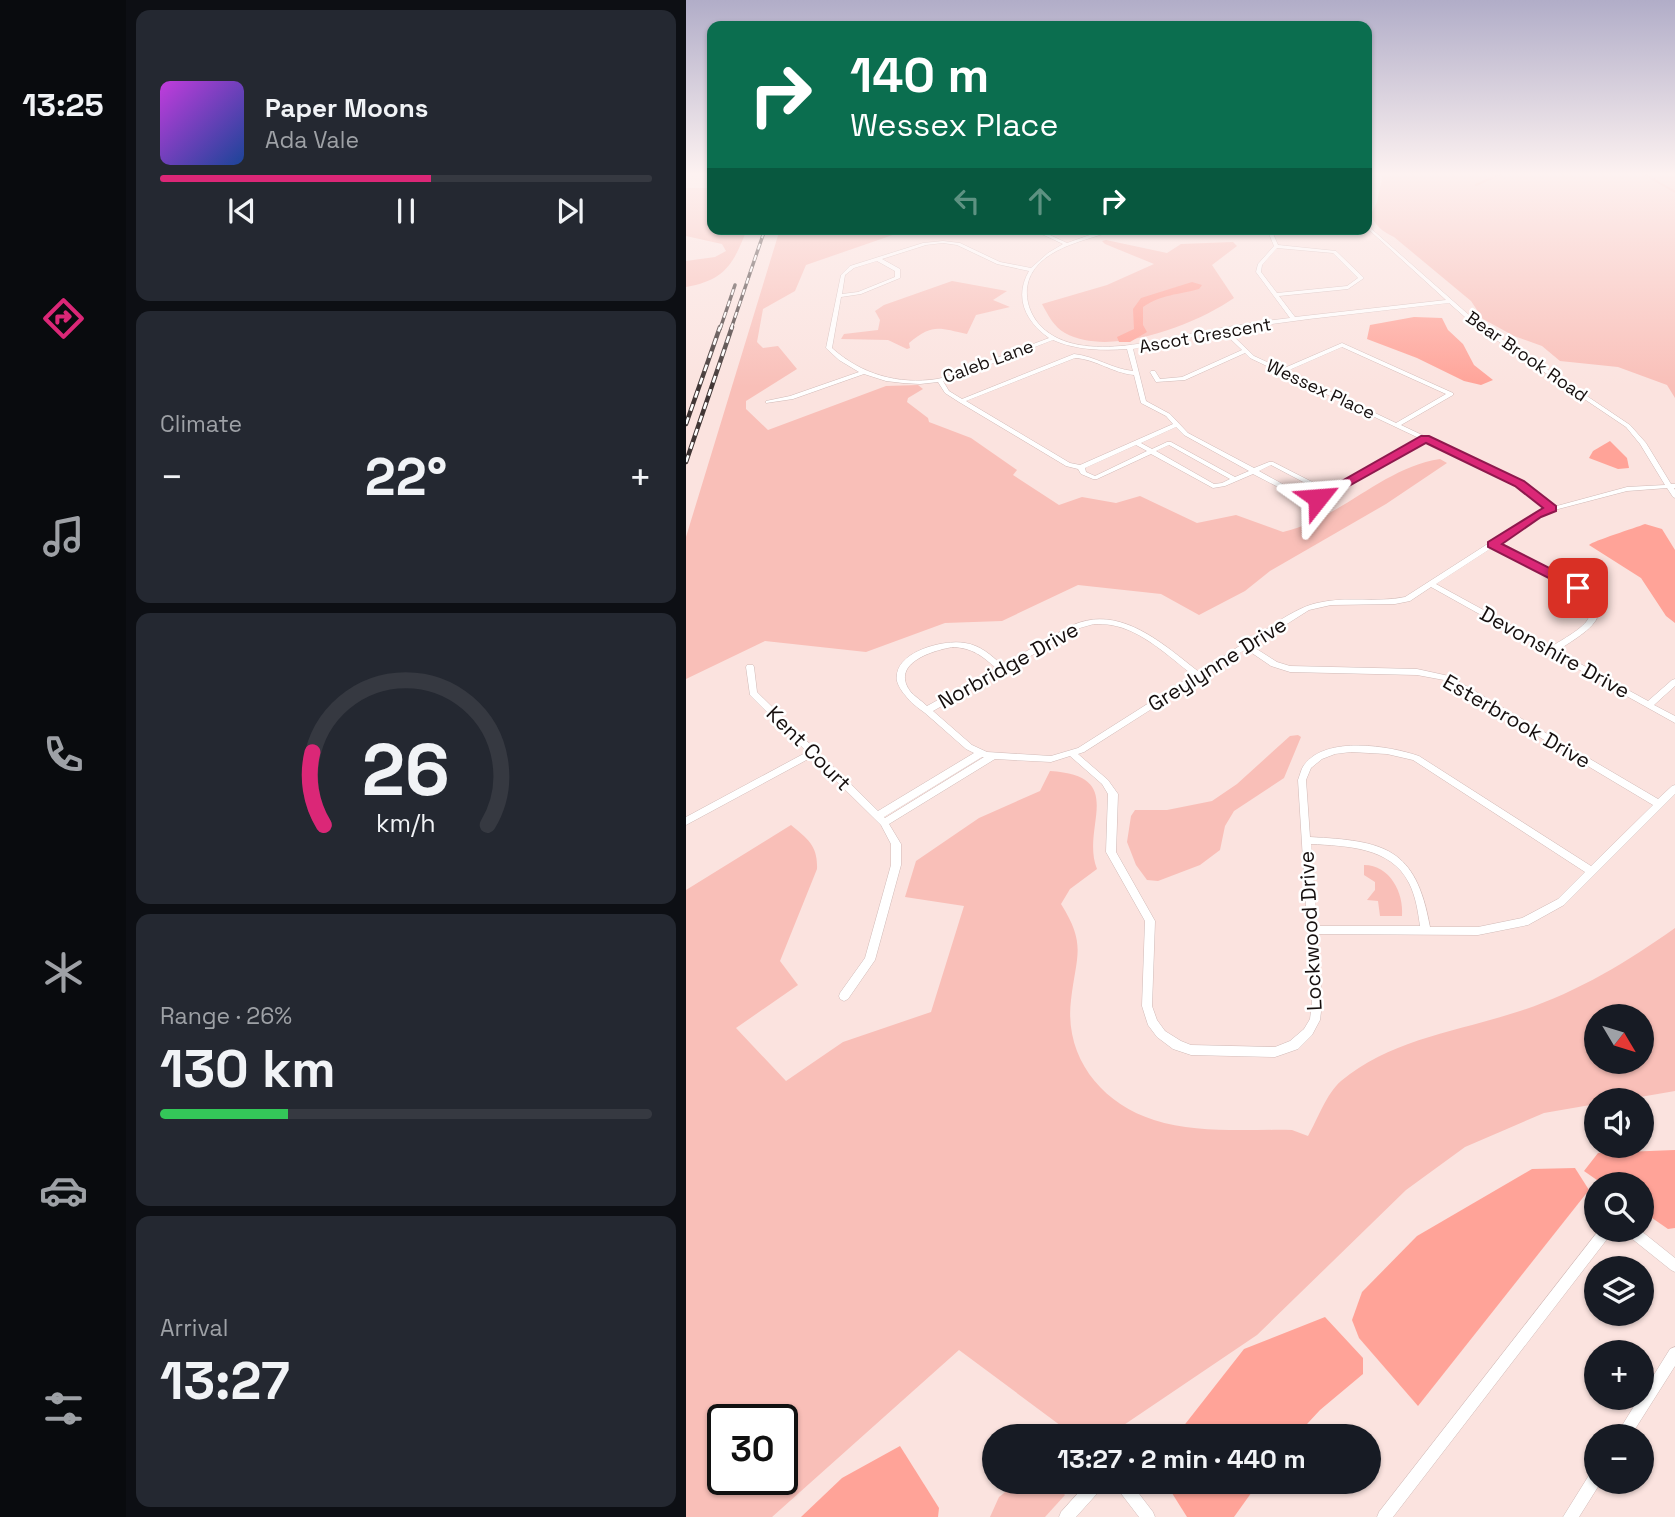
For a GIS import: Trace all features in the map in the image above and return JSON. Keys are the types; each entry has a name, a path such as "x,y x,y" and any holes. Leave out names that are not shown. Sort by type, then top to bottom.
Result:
{"street":[{"name":"Caleb Lane","path":"923,245 845,272 829,348 863,372 886,379 940,380 1053,338"},
{"name":"Caleb Lane","path":"958,245 999,263 1032,270"},
{"path":"1053,338 1036,324 1025,304 1025,287 1032,270 1047,256 1068,245"},
{"name":"Bear Brook Road","path":"1388,245 1500,342 1628,426 1672,486 1675,496"},
{"path":"1275,295 1348,287 1361,278 1341,256 1333,252 1276,246 1258,270 1275,295 1294,320"},
{"path":"839,296 858,293 897,278 898,270 878,259"},
{"name":"Ascot Crescent","path":"1053,338 1079,346 1130,348 1223,329 1451,301"},
{"name":"Wessex Place","path":"1223,329 1245,351 1519,483 1552,509"},
{"path":"1283,371 1342,345 1451,394 1396,425"},
{"path":"1130,348 1143,402 1168,415 1186,434 1303,498 1317,499 1425,439"},
{"path":"1153,372 1158,381 1177,380 1245,351"},
{"path":"961,401 1072,357 1090,357 1119,372 1136,373"},
{"path":"768,402 789,399 863,372"},
{"path":"940,380 944,390 1059,462 1081,467 1176,425"},
{"path":"1135,442 1212,486 1221,486 1265,464 1275,464 1329,493"},
{"path":"1081,467 1083,473 1095,478 1171,444 1234,480"},
{"name":"Greylynne Drive","path":"1001,668 979,651 965,646 939,646 918,654 904,667 901,682 907,693 981,753 993,757 1048,759 1073,754 1309,607 1331,603 1396,602 1414,597 1536,515 1629,488 1672,486"},
{"path":"1493,544 1578,588 1592,600 1595,608 1592,619 1552,650"},
{"name":"Devonshire Drive","path":"1433,585 1675,720"},
{"name":"Norbridge Drive","path":"928,710 1080,624 1104,620 1130,627 1198,675"},
{"name":"Esterbrook Drive","path":"1245,645 1288,668 1421,672 1446,678 1659,804"},
{"name":"Kent Court","path":"750,667 753,693 881,819"},
{"path":"1650,704 1675,682"},
{"name":"Lockwood Drive","path":"1073,754 1105,782 1113,794 1111,852 1150,920 1147,1006 1155,1027 1168,1040 1197,1051 1260,1054 1280,1051 1298,1042 1311,1028 1317,1012 1302,780 1312,760 1339,750 1392,751 1425,762 1591,871"},
{"path":"686,821 813,753"},
{"path":"881,819 981,753"},
{"path":"881,819 993,757"},
{"path":"1312,930 1488,930 1524,922 1554,907 1675,789"},
{"path":"844,996 870,960 897,862 895,841 881,819"},
{"path":"1306,840 1360,844 1396,861 1420,890 1426,931"},
{"path":"1384,1517 1599,1242"},
{"path":"1645,1242 1675,1266"},
{"path":"1630,1424 1675,1354"},
{"path":"1066,1517 1087,1494"},
{"path":"1130,1494 1148,1517"},
{"path":"1570,1517 1585,1494"}],"shaded area":[{"path":"722,245 740,245 732,261 719,275 686,287 686,261 715,257 726,251"},
{"path":"775,245 864,245 806,265 795,291 763,309 757,342 763,348 778,346 797,369 746,401 746,409 768,430 886,386 918,385 923,389 908,398 907,402 928,418 929,422 971,438 1017,470 1013,475 1059,505 1082,497 1116,503 1140,496 1197,523 1236,515 1283,532 1304,526 1399,472 1440,459 1447,463 1386,504 1270,571 1245,591 1199,615 1161,594 1078,585 1002,621 945,623 866,652 765,641 686,679 686,537"},
{"path":"1107,245 1128,245 1167,253 1180,245 1236,245 1212,265 1234,298 1175,328 1128,340 1105,342 1084,340 1065,333 1054,324 1042,304 1107,285 1154,264"},
{"path":"1403,245 1675,245 1675,398 1667,385 1618,367 1560,361 1542,346 1514,336 1483,319 1471,301"},
{"path":"952,281 1007,291 993,300 1010,307 976,315 967,334 943,329 924,332 909,343 910,348 907,349 888,340 841,339 844,334 878,330 880,320 875,311 884,305"},
{"path":"1192,282 1202,285 1199,289 1164,297 1143,307 1143,325 1147,332 1130,342 1119,342 1117,337 1134,329 1133,309 1141,298"},
{"path":"1414,317 1442,318 1448,330 1463,344 1474,365 1493,380 1481,385 1464,381 1417,358 1367,339 1370,325"},
{"path":"1610,441 1627,458 1629,468 1618,469 1589,458 1593,451"},
{"path":"1645,524 1662,529 1675,550 1675,623 1666,616 1641,578 1589,545"},
{"path":"1290,736 1301,737 1284,778 1234,811 1225,826 1220,850 1200,865 1158,881 1147,880 1136,865 1127,842 1131,816 1135,810 1167,810 1212,801 1237,784"},
{"path":"1050,771 1074,775 1088,783 1095,793 1097,806 1093,853 1097,869 1070,889 1061,904 1074,930 1078,951 1070,1021 1080,1059 1090,1075 1118,1102 1154,1120 1223,1130 1292,1130 1308,1136 1336,1086 1382,1055 1427,1038 1541,1004 1620,964 1675,928 1675,1091 1654,1095 1654,1088 1584,1088 1584,1106 1544,1113 1465,1147 1406,1190 1257,1335 1125,1424 1059,1424 959,1350 798,1494 798,1404 707,1404 707,1495 797,1495 772,1517 686,1517 686,890 791,825 814,849 817,869 780,961 798,985 736,1028 786,1081 843,1042 931,1012 964,906 905,897 916,861 979,818 1040,791"},
{"path":"1364,865 1381,870 1394,882 1401,898 1402,916 1380,916 1378,901 1367,900 1375,890 1375,882 1364,875"},
{"path":"1675,1150 1675,1228 1668,1229 1654,1219 1654,1172 1584,1171 1594,1158 1654,1158 1654,1151"},
{"path":"1575,1168 1584,1182 1584,1196 1418,1406 1359,1338 1352,1320 1362,1292 1417,1236 1532,1169"},
{"path":"1325,1317 1363,1358 1363,1374 1307,1424 1185,1424 1244,1349"},
{"path":"900,1446 939,1508 938,1517 801,1517 842,1478"},
{"path":"1003,1494 1065,1495 1045,1517 990,1517"},
{"path":"1173,1494 1250,1494 1234,1517 1187,1517"}],"railway":[{"path":"731,329 760,245"},
{"path":"720,329 735,285"},
{"path":"686,424 720,327"},
{"path":"686,462 732,327"}],"route":[{"path":"1318,498 1425,439 1519,483 1552,509 1536,515 1493,544 1578,588"}]}
